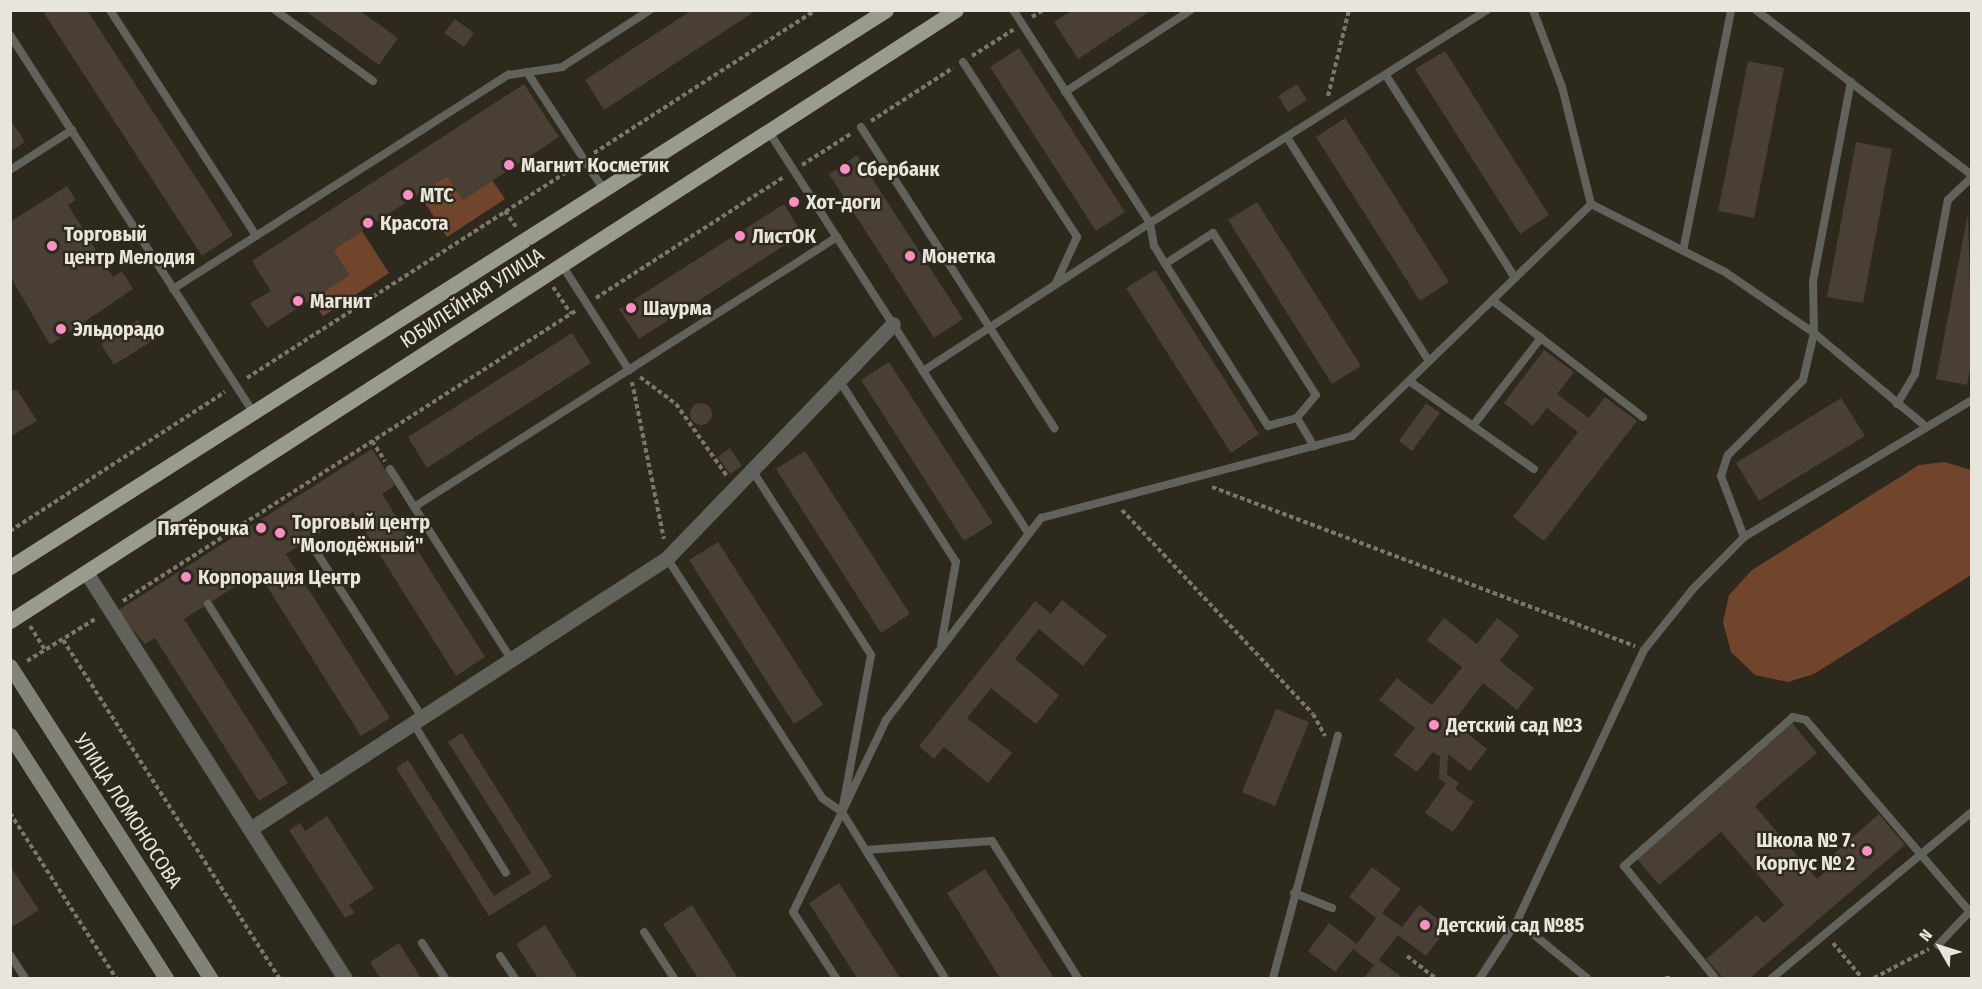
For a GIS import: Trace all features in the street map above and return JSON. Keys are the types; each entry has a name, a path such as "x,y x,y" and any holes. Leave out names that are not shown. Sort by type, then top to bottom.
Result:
{"main road":[{"name":"ЮБИЛЕЙНАЯ УЛИЦА","path":"10,567 886,10"},
{"name":"ЮБИЛЕЙНАЯ УЛИЦА","path":"10,621 956,10"},
{"name":"УЛИЦА ЛОМОНОСОВА","path":"12,668 210,978"},
{"path":"10,735 166,978"}],"street":[{"path":"250,829 668,558 893,324"},
{"path":"86,572 345,978"}],"lane":[{"path":"110,10 256,236"},
{"path":"275,10 373,81"},
{"path":"173,289 508,75 562,67 650,10"},
{"path":"1013,10 1150,223 1154,246 1165,264 1268,426 1297,418 1316,395 1213,233 1165,264"},
{"path":"1065,92 1191,10"},
{"path":"923,371 1150,223 1387,77 1487,10"},
{"path":"1533,10 1562,87 1591,204 1683,251 1814,333 1923,424"},
{"path":"1683,251 1731,10"},
{"path":"1756,10 1971,176 1948,200 1915,374 1897,404"},
{"path":"10,35 254,413"},
{"path":"963,62 1077,237 1056,284"},
{"path":"527,72 604,190"},
{"path":"1387,77 1515,278"},
{"path":"1744,537 1722,476 1728,455 1803,380 1814,333 1813,281 1851,82"},
{"path":"861,127 1054,428"},
{"path":"10,170 72,130"},
{"path":"769,132 1029,534"},
{"path":"1288,139 1429,361"},
{"path":"836,978 794,912 885,720 1041,518 1352,436 1412,383 1429,361 1591,204"},
{"path":"414,507 837,237"},
{"path":"562,265 629,369"},
{"path":"1492,300 1643,417"},
{"path":"1475,423 1541,338"},
{"path":"839,380 956,562 941,646"},
{"path":"1412,383 1475,423 1534,469"},
{"path":"1480,978 1517,921 1644,650 1744,537 1923,424 1971,400"},
{"path":"1297,418 1314,446"},
{"path":"390,470 511,659"},
{"path":"752,470 871,655 842,812"},
{"path":"310,543 506,873"},
{"path":"668,558 822,798 842,812 945,978"},
{"path":"208,604 321,783"},
{"path":"1715,978 1624,866 1792,717 1806,720 1970,910 1938,945"},
{"path":"1273,978 1338,736"},
{"path":"1772,978 1971,813"},
{"path":"866,850 992,841 1078,978"},
{"path":"1294,893 1332,908"},
{"path":"1517,921 1587,978"},
{"path":"644,932 674,978"},
{"path":"422,943 445,978"},
{"path":"10,955 25,978"},
{"path":"500,956 515,978"}],"path":[{"path":"10,531 816,10"},
{"path":"12,668 63,640 1043,10"},
{"path":"1323,117 1349,10"},
{"path":"629,369 676,404 735,488"},
{"path":"629,369 668,558"},
{"path":"372,441 390,470"},
{"path":"1189,478 1644,650"},
{"path":"1111,498 1313,714 1333,750"},
{"path":"63,640 279,978"},
{"path":"10,813 116,978"},
{"path":"1874,978 1938,945"},
{"path":"1835,946 1862,978"},
{"path":"1407,956 1435,978"},
{"path":"1665,978 1673,978"}],"shaded area":[{"path":"447,176 463,199 492,180 505,199 447,237 419,194"},
{"path":"362,231 389,273 323,316 312,299 349,275 333,250"},
{"path":"1945,462 1971,470 1971,575 1814,674 1788,682 1755,675 1731,652 1723,622 1729,595 1752,570 1919,465"}],"building":[{"path":"42,10 87,10 233,235 202,256"},
{"path":"304,10 359,10 398,38 379,65"},
{"path":"692,10 757,10 604,110 585,80"},
{"path":"1073,10 1152,10 1078,59 1054,22"},
{"path":"455,19 474,33 464,47 444,33"},
{"path":"1019,48 1125,212 1096,231 990,67"},
{"path":"1445,51 1549,215 1520,234 1415,69"},
{"path":"1748,61 1784,68 1754,218 1718,211"},
{"path":"524,84 559,137 463,200 447,176 362,231 333,250 349,275 267,328 250,303 271,291 252,261"},
{"path":"1297,84 1307,100 1288,112 1278,96"},
{"path":"1345,118 1449,282 1420,301 1316,137"},
{"path":"10,119 25,142 10,152"},
{"path":"1856,142 1892,149 1863,303 1827,297"},
{"path":"857,155 963,319 934,338 829,174"},
{"name":"Торговый центр Мелодия","path":"67,186 76,200 68,205 113,277 122,271 133,289 50,345 10,276 10,222"},
{"name":"Хот-доги","path":"798,196 801,202 790,209 786,203"},
{"path":"1257,202 1361,366 1332,384 1228,220"},
{"path":"784,204 802,234 639,339 619,309"},
{"path":"1968,213 1972,361 1967,385 1936,379"},
{"path":"1155,270 1259,434 1231,453 1126,288"},
{"path":"138,320 152,341 114,365 101,344"},
{"path":"572,333 591,363 427,468 408,437"},
{"path":"1544,350 1574,372 1557,394 1589,418 1605,397 1637,421 1544,541 1513,517 1578,432 1547,408 1533,426 1504,403"},
{"path":"889,362 993,523 964,541 861,380"},
{"path":"10,389 18,391 37,421 10,437"},
{"path":"1841,398 1865,436 1759,501 1736,463"},
{"path":"697,403 705,403 712,410 712,418 705,425 697,425 690,418 690,410"},
{"path":"1426,403 1440,413 1412,451 1399,441"},
{"path":"730,448 742,466 730,474 718,457"},
{"path":"372,449 395,485 382,494 485,657 456,676 353,512 286,554 390,718 361,736 258,572 184,619 288,783 259,801 155,638 145,644 117,611"},
{"path":"805,451 910,614 881,633 776,469"},
{"path":"718,542 823,705 794,724 689,560"},
{"path":"1062,600 1107,636 1083,666 1039,629 1015,659 1059,695 1036,724 991,688 967,718 1012,753 988,783 944,747 934,759 919,746 1035,601 1051,614"},
{"name":"Детский сад №3","path":"1444,618 1477,644 1497,618 1519,635 1500,661 1534,688 1517,710 1483,683 1453,722 1487,749 1470,771 1448,754 1447,774 1459,783 1455,789 1474,802 1453,832 1425,813 1446,783 1439,779 1440,756 1433,752 1417,772 1394,755 1415,728 1379,700 1397,678 1432,705 1462,667 1427,640"},
{"path":"1276,709 1309,722 1275,806 1242,792"},
{"name":"Школа № 7. Корпус № 2","path":"1792,723 1817,753 1755,806 1817,879 1835,863 1830,857 1879,814 1905,845 1750,978 1723,978 1706,959 1757,915 1764,923 1784,905 1721,832 1659,885 1636,858"},
{"path":"462,733 552,877 489,916 396,768 408,760 494,896 531,873 448,742"},
{"path":"327,816 374,889 349,905 355,913 345,918 289,830 300,823 305,831"},
{"path":"10,866 39,910 10,928"},
{"name":"Детский сад №85","path":"1372,867 1401,889 1382,913 1402,927 1419,905 1448,927 1426,956 1398,935 1379,960 1403,978 1364,978 1374,965 1353,949 1335,972 1308,951 1329,923 1357,944 1376,918 1349,897"},
{"path":"985,869 1054,978 1000,978 947,893"},
{"path":"839,883 900,978 857,978 809,903"},
{"path":"692,905 738,978 698,978 663,924"},
{"path":"545,925 578,978 538,978 516,944"},
{"path":"399,943 421,978 380,978 370,962"}],"place":[{"name":"Магнит Косметик","path":"509,165"},
{"name":"Сбербанк","path":"845,169"},
{"name":"МТС","path":"408,195"},
{"name":"Хот-доги","path":"794,202"},
{"name":"Красота","path":"368,223"},
{"name":"ЛистОК","path":"740,236"},
{"name":"Торговый центр Мелодия","path":"52,246"},
{"name":"Монетка","path":"910,256"},
{"name":"Магнит","path":"298,301"},
{"name":"Шаурма","path":"631,308"},
{"name":"Эльдорадо","path":"61,329"},
{"name":"Пятёрочка","path":"261,528"},
{"name":"Торговый центр \"Молодёжный\"","path":"280,533"},
{"name":"Корпорация Центр","path":"186,577"},
{"name":"Детский сад №3","path":"1434,725"},
{"name":"Школа № 7. Корпус № 2","path":"1867,851"},
{"name":"Детский сад №85","path":"1425,925"}]}
